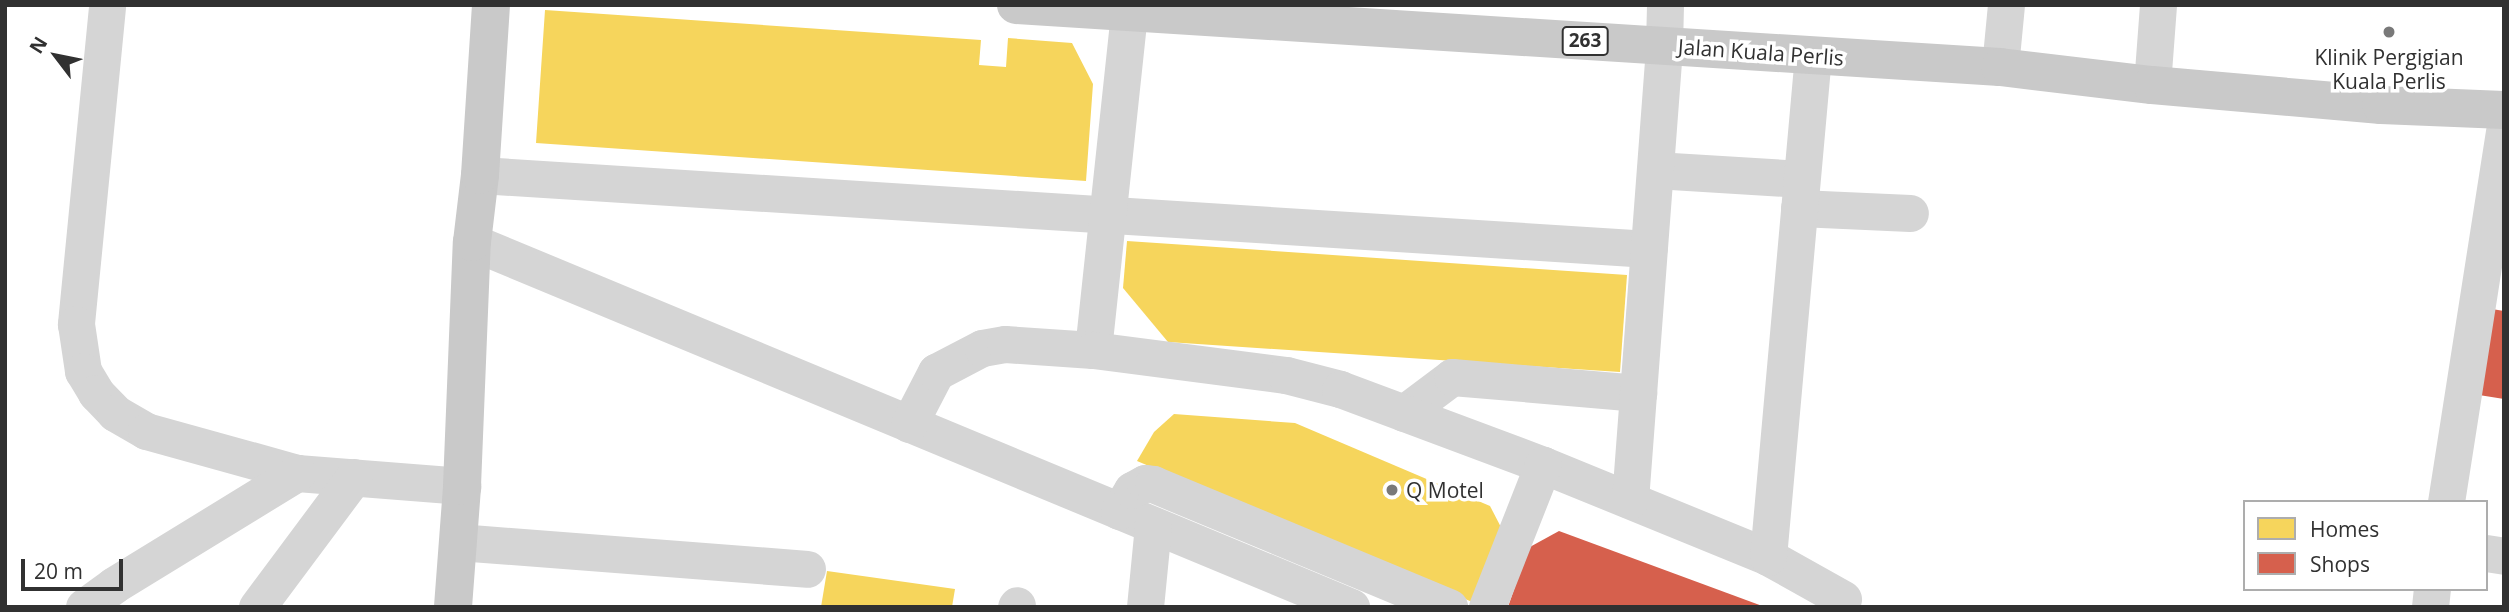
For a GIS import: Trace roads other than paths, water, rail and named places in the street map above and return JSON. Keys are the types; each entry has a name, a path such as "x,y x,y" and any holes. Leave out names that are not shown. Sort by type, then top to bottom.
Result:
{"main road":[{"path":"453,607 462,486 472,242 481,175 491,5"},
{"name":"Jalan Kuala Perlis","path":"1016,5 1331,15 1664,46 2000,67 2152,85 2381,106 2504,110"}],"street":[{"path":"1630,500 1665,5"},
{"path":"2000,67 2006,5"},
{"path":"2152,85 2158,5"},
{"path":"107,7 76,324 83,371 96,393 115,413 146,431 297,473 462,486"},
{"path":"1093,350 1130,8"},
{"path":"1768,557 1813,55"},
{"path":"2446,500 2493,256 2504,130"},
{"path":"1655,170 1910,213"},
{"path":"481,175 1649,249"},
{"path":"472,242 1347,606"},
{"path":"909,424 936,372 982,348 1004,344 1093,350 1286,375 1340,389 1543,465 1768,557 1843,599"},
{"path":"1404,413 1452,377 1638,393"},
{"path":"1487,607 1543,465"},
{"path":"84,607 114,585 297,473"},
{"path":"257,607 354,477"},
{"path":"1119,511 1132,490 1145,483 1153,484 1449,607"},
{"path":"1145,607 1153,525"},
{"path":"458,542 807,569"}],"place":[{"name":"Klinik Pergigian Kuala Perlis","path":"2389,32"},
{"name":"Q Motel","path":"1392,490"}]}
